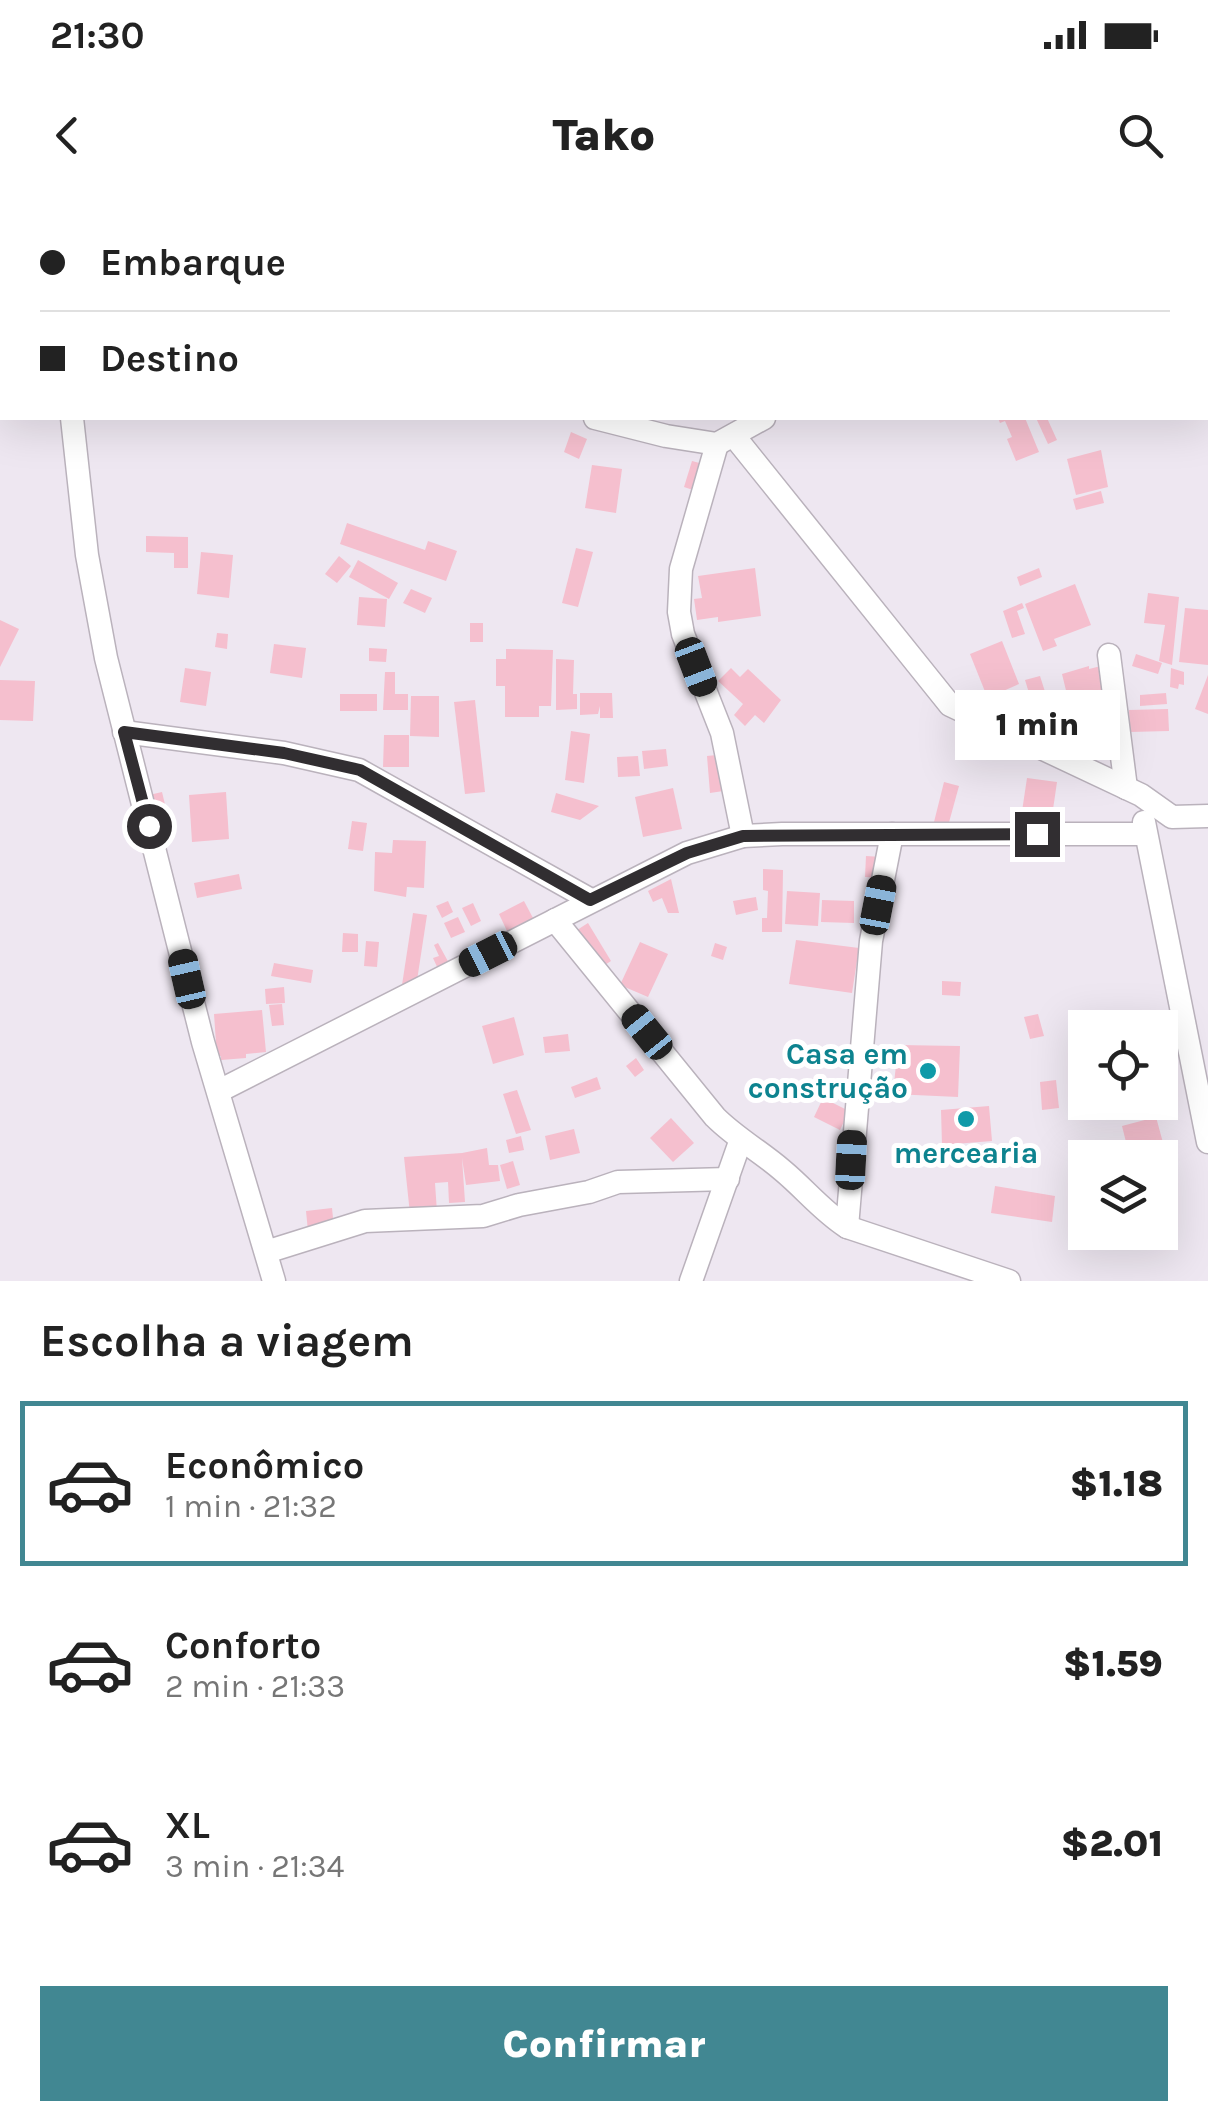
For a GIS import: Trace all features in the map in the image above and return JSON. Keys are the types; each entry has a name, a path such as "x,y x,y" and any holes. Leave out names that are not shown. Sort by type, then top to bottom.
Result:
{"street":[{"path":"72,420 87,555 106,658 202,1042 274,1281"},
{"path":"604,420 666,436 726,440 761,420"},
{"path":"726,440 950,705 1134,791 1172,817 1208,816"},
{"path":"726,440 681,569 679,612 683,634 722,733 743,836"},
{"path":"1109,655 1208,1142"},
{"path":"124,732 284,753 360,770 590,900"},
{"path":"847,1227 871,941 892,834"},
{"path":"219,1092 590,900 687,853 743,836 1145,834"},
{"path":"556,920 715,1117 740,1142 768,1158 829,1215 847,1227 1010,1281"},
{"path":"691,1281 740,1142"},
{"path":"266,1252 365,1221 483,1216 618,1182 728,1179"}],"building":[{"path":"999,420 1026,420 1039,452 1016,461 1007,439 1012,437 1005,421"},
{"path":"1037,420 1048,420 1057,440 1048,444"},
{"path":"571,432 587,439 579,459 564,452"},
{"path":"1101,450 1108,487 1076,495 1067,459"},
{"path":"692,461 707,465 699,492 684,487"},
{"path":"592,465 622,469 616,513 585,508"},
{"path":"1101,491 1104,503 1076,510 1073,499"},
{"path":"347,523 425,550 428,541 457,551 446,581 340,544"},
{"path":"146,536 188,537 188,568 174,568 174,553 146,552"},
{"path":"576,548 593,552 578,607 562,603"},
{"path":"201,552 233,555 229,598 197,594"},
{"path":"339,556 351,566 337,583 325,574"},
{"path":"358,560 398,583 389,599 349,577"},
{"path":"755,568 761,616 718,622 718,617 697,620 694,599 702,598 698,576"},
{"path":"1039,568 1042,577 1020,586 1017,577"},
{"path":"1075,584 1091,625 1054,639 1057,646 1043,651 1025,604"},
{"path":"411,589 432,598 425,613 403,603"},
{"path":"1148,593 1179,597 1172,665 1159,661 1165,625 1144,623"},
{"path":"359,597 387,599 385,627 357,625"},
{"path":"1022,603 1024,608 1017,611 1025,634 1012,638 1003,611"},
{"path":"1185,608 1208,610 1208,665 1179,662"},
{"path":"0,620 19,629 0,667"},
{"path":"470,623 483,623 483,642 470,642"},
{"path":"217,633 228,634 227,649 215,647"},
{"path":"1002,641 1019,684 1001,692 1003,698 990,704 970,654"},
{"path":"274,644 306,648 302,678 270,673"},
{"path":"369,648 387,649 386,662 369,661"},
{"path":"506,649 553,650 551,706 539,706 539,717 505,717 505,686 496,686 496,659 506,659"},
{"path":"1136,654 1162,663 1158,674 1132,666"},
{"path":"556,659 574,660 573,694 577,694 577,709 556,710"},
{"path":"1101,666 1109,698 1097,701 1099,708 1072,715 1062,674"},
{"path":"185,668 211,672 206,706 180,702"},
{"path":"731,668 740,677 748,669 781,700 764,723 755,715 745,726 734,715 743,704 718,681"},
{"path":"1171,668 1184,672 1184,685 1179,684 1178,689 1170,687"},
{"path":"385,672 395,672 395,694 408,694 408,710 383,710"},
{"path":"1208,675 1208,714 1195,709"},
{"path":"1040,676 1048,701 1033,706 1025,680"},
{"path":"0,680 35,681 33,721 0,720"},
{"path":"580,693 612,693 613,718 600,718 600,706 598,714 580,715"},
{"path":"1166,693 1167,704 1140,706 1140,695"},
{"path":"340,694 377,694 377,711 340,711"},
{"path":"411,696 439,696 439,737 410,736"},
{"path":"475,700 485,792 465,794 454,702"},
{"path":"1168,709 1169,731 1130,732 1129,710"},
{"path":"571,731 590,734 584,783 565,780"},
{"path":"384,735 409,735 409,767 383,767"},
{"path":"666,749 668,766 644,769 642,751"},
{"path":"726,754 730,790 710,793 707,756"},
{"path":"638,756 640,776 618,777 617,757"},
{"path":"1027,778 1057,782 1051,823 1021,818"},
{"path":"944,782 959,786 948,826 934,822"},
{"path":"673,788 682,829 643,837 635,797"},
{"path":"162,792 171,829 158,832 149,795"},
{"path":"226,792 229,839 192,842 189,795"},
{"path":"556,793 599,806 580,820 551,812"},
{"path":"352,821 367,823 363,851 348,849"},
{"path":"393,840 426,841 424,888 407,887 406,897 374,891 375,852 392,853"},
{"path":"866,856 882,857 881,878 865,877"},
{"path":"763,869 783,870 782,932 762,932 768,891 763,890"},
{"path":"239,874 242,889 197,898 194,883"},
{"path":"671,879 679,913 668,913 662,898 653,902 648,891"},
{"path":"787,891 820,893 818,926 785,924"},
{"path":"756,897 758,910 736,915 733,901"},
{"path":"822,900 854,901 854,923 821,922"},
{"path":"448,901 453,912 442,918 436,906"},
{"path":"524,901 533,918 507,931 499,914"},
{"path":"473,903 481,921 471,926 462,908"},
{"path":"413,913 427,915 416,987 402,985"},
{"path":"458,917 465,932 451,938 444,923"},
{"path":"588,923 611,961 597,970 574,932"},
{"path":"343,933 358,934 358,952 342,952"},
{"path":"796,940 859,948 852,993 789,984"},
{"path":"366,941 379,942 377,967 364,966"},
{"path":"640,942 668,954 648,997 620,985"},
{"path":"438,943 450,965 439,971 433,958 439,956 434,945"},
{"path":"715,943 727,947 723,960 711,956"},
{"path":"274,963 313,970 311,983 271,976"},
{"path":"942,981 961,982 960,996 942,995"},
{"path":"284,987 285,1003 266,1004 265,989"},
{"path":"282,1004 284,1025 272,1026 269,1005"},
{"path":"262,1010 266,1052 246,1054 246,1058 217,1057 214,1014"},
{"path":"1038,1014 1044,1036 1030,1039 1024,1017"},
{"path":"514,1017 524,1055 493,1064 482,1026"},
{"path":"568,1034 570,1051 545,1053 543,1037"},
{"name":"Casa em construção","path":"898,1045 960,1046 958,1097 893,1094"},
{"path":"636,1058 644,1070 635,1077 626,1066"},
{"path":"597,1077 601,1089 575,1098 571,1087"},
{"path":"1056,1080 1059,1108 1042,1110 1040,1082"},
{"path":"517,1090 531,1130 516,1134 503,1094"},
{"path":"823,1098 849,1111 840,1130 814,1117"},
{"name":"mercearia","path":"989,1106 992,1141 942,1145 941,1110"},
{"path":"671,1118 694,1143 673,1162 650,1138"},
{"path":"1157,1120 1162,1140 1126,1140 1122,1126"},
{"path":"574,1129 580,1153 550,1160 545,1136"},
{"path":"521,1136 524,1150 509,1153 506,1140"},
{"path":"487,1148 489,1165 498,1165 500,1181 466,1185 462,1158 465,1202 449,1203 448,1182 435,1183 437,1212 410,1214 404,1157"},
{"path":"513,1161 520,1185 507,1189 500,1165"},
{"path":"995,1186 1055,1196 1052,1222 991,1213"},
{"path":"332,1208 334,1228 308,1231 306,1211"}],"place":[{"name":"Casa em construção","path":"928,1071"},
{"name":"mercearia","path":"966,1119"}],"route":[{"path":"149,826 124,732 284,753 360,770 590,900 687,853 743,836 1037,834"}]}
